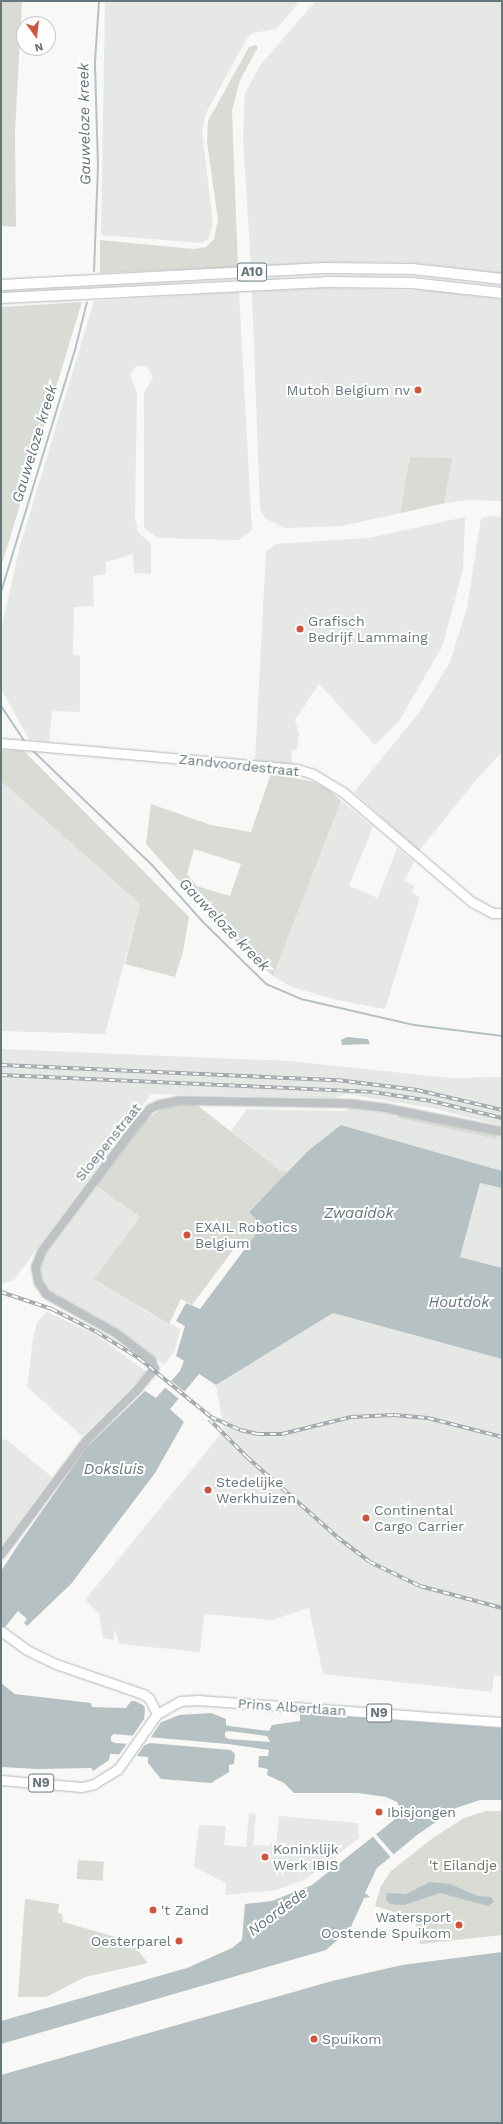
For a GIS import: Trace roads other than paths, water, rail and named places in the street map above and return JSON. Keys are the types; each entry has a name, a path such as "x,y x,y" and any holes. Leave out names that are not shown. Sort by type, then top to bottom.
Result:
{"highway":[{"name":"A10","path":"1,285 324,268 413,269 502,279"},
{"name":"A10","path":"1,298 326,282 412,283 502,293"}],"main road":[{"name":"Zandvoordestraat","path":"1,743 297,769 313,774 343,792 472,902 493,913 502,913"},
{"path":"1,1631 19,1645 56,1664 143,1694 149,1698 155,1717"},
{"name":"Prins Albertlaan","path":"1,1780 89,1786 118,1769 155,1717 173,1704 199,1700 502,1722"}],"street":[{"name":"Sloepenstraat","path":"1,1554 86,1440 152,1372 153,1362 116,1333 46,1294 38,1282 35,1267 41,1251 136,1124 150,1108 158,1104 178,1100 349,1103 383,1107 502,1131"}],"water":[{"path":"347,1037 368,1039 370,1044 342,1045 341,1040"},
{"name":"Zwaaidok","path":"341,1125 502,1171 502,1188 480,1183 460,1257 502,1268 502,1359 333,1313 216,1385 199,1374 170,1409 184,1422 155,1473 71,1584 27,1626 24,1623 27,1619 18,1611 1,1632 1,1571 18,1545 87,1447 145,1391 156,1398 180,1371 184,1361 176,1356 185,1326 176,1321 186,1303 200,1309 262,1226 249,1212 309,1150"},
{"name":"Noordede","path":"1,1683 15,1694 91,1703 92,1707 126,1708 131,1701 135,1701 143,1705 145,1708 144,1721 162,1722 179,1715 211,1713 226,1719 226,1725 229,1726 269,1731 272,1725 300,1721 300,1713 502,1728 502,1800 480,1800 456,1808 417,1835 377,1868 365,1893 370,1897 364,1898 350,1929 326,1950 1,2044 1,2021 187,1968 232,1948 242,1940 245,1904 272,1901 312,1885 399,1816 401,1810 397,1802 386,1797 358,1793 294,1793 284,1783 267,1775 268,1769 258,1767 259,1756 268,1756 269,1750 228,1744 114,1734 111,1736 111,1741 115,1743 145,1745 150,1743 231,1750 235,1754 234,1764 229,1765 229,1772 211,1783 161,1779 148,1763 148,1757 114,1754 110,1754 109,1760 93,1771 91,1768 37,1769 1,1767","holes":["229,1731 267,1736 270,1742 229,1739 225,1737 225,1732"]},
{"path":"430,1882 450,1884 478,1896 491,1897 494,1902 488,1906 440,1893 404,1905 390,1904 386,1900 387,1893 406,1894"},
{"name":"Spuikom","path":"502,1952 502,2123 1,2123 1,2075 332,1981 402,1965"}],"waterway":[{"name":"Gauweloze kreek","path":"94,271 98,166 95,62 99,1"},
{"name":"Gauweloze kreek","path":"1,592 75,350 87,302"},
{"name":"Gauweloze kreek","path":"1,706 25,742"},
{"name":"Gauweloze kreek","path":"30,748 152,865 202,921 266,984 301,999 414,1025 502,1036"}],"railway":[{"path":"1,1065 337,1080 417,1090 502,1110"},
{"path":"1,1075 373,1092 431,1101 502,1118"},
{"path":"1,1292 52,1309 97,1332 140,1359 211,1417 240,1430 258,1434 282,1434 351,1417 394,1415 428,1418 502,1437"},
{"path":"209,1419 247,1457 337,1537 370,1562 420,1586 502,1608"}],"place":[{"name":"Mutoh Belgium nv","path":"418,390"},
{"name":"Grafisch Bedrijf Lammaing","path":"300,629"},
{"name":"EXAIL Robotics Belgium","path":"187,1235"},
{"name":"Stedelijke Werkhuizen","path":"208,1490"},
{"name":"Continental Cargo Carrier","path":"366,1518"},
{"name":"Ibisjongen","path":"379,1812"},
{"name":"Koninklijk Werk IBIS","path":"265,1857"},
{"name":"'t Zand","path":"153,1910"},
{"name":"Watersport Oostende Spuikom","path":"459,1925"},
{"name":"Oesterparel","path":"179,1941"},
{"name":"Spuikom","path":"314,2039"}],"water label":[{"name":"Houtdok","path":"459,1303"},
{"name":"Doksluis","path":"114,1470"}],"park label":[{"name":"'t Eilandje","path":"463,1865"}]}
